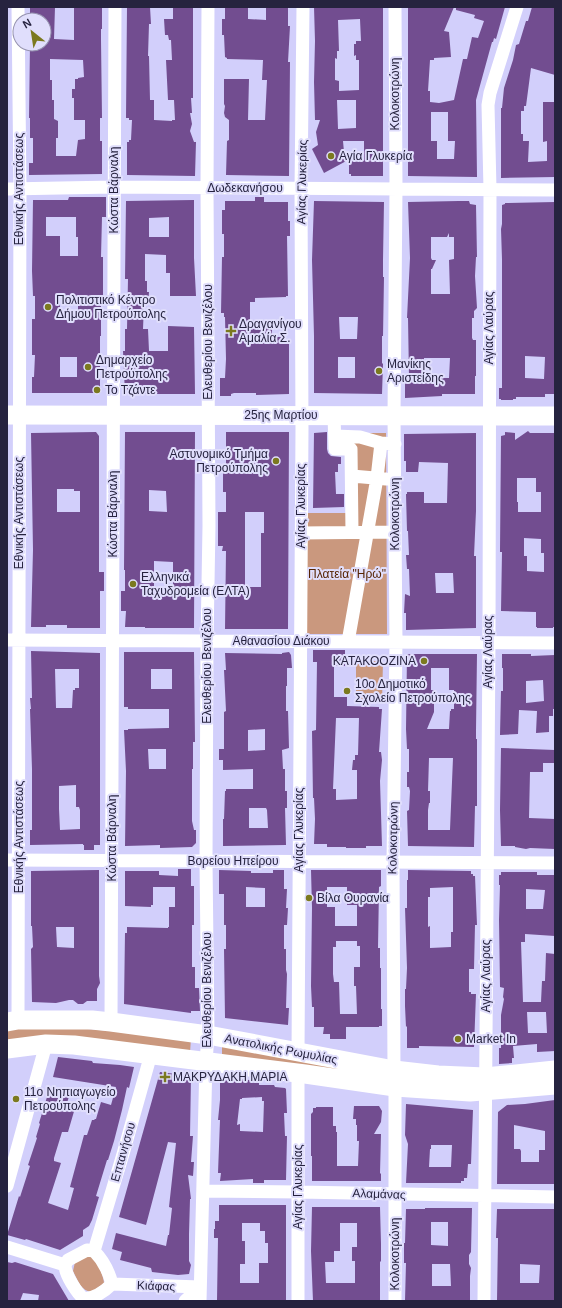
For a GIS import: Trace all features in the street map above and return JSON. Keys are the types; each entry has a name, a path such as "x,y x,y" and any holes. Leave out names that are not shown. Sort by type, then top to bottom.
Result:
{"main road":[{"name":"25ης Μαρτίου","path":"13,415 555,416"},
{"name":"Ανατολικής Ρωμυλίας","path":"13,1021 92,1020 208,1035 298,1052 394,1079 456,1092 485,1084 555,1070"},
{"name":"Ανατολικής Ρωμυλίας","path":"7,1049 46,1044 74,1045 298,1073 394,1079"},
{"name":"Ανατολικής Ρωμυλίας","path":"485,1084 555,1085"}],"street":[{"name":"Εθνικής Αντιστάσεως","path":"13,1021 13,189 18,7"},
{"name":"Κώστα Βάρναλη","path":"111,1022 115,7"},
{"name":"Ελευθερίου Βενιζέλου","path":"200,1301 208,1035 206,861 209,526 207,188 208,7"},
{"name":"Αγίας Γλυκερίας","path":"298,1052 303,7"},
{"name":"Κολοκοτρώνη","path":"395,7 395,444 394,479 383,499 395,532 396,642 393,862 395,1301"},
{"name":"Αγίας Λαύρας","path":"484,1301 489,642 490,189 488,105 490,93 517,7"},
{"name":"Δωδεκανήσου","path":"13,189 114,187 555,190"},
{"path":"334,415 335,448 351,448 352,532"},
{"path":"335,436 360,437 381,443 395,444"},
{"path":"377,480 381,443"},
{"path":"301,533 352,532 378,525 383,499 384,482 352,476"},
{"path":"377,480 394,479"},
{"path":"369,528 395,532"},
{"path":"348,642 369,528"},
{"name":"Αθανασίου Διάκου","path":"13,640 555,643"},
{"name":"Βορείου Ηπείρου","path":"13,860 555,863"},
{"path":"7,1186 46,1044"},
{"name":"Επτανήσου","path":"94,1251 151,1054"},
{"name":"Αγίας Γλυκερίας","path":"298,1073 298,1301"},
{"name":"Αλαμάνας","path":"203,1191 555,1197"},
{"path":"7,1247 64,1266"},
{"path":"87,1250 94,1251 98,1255 110,1276 112,1284 106,1290 83,1300 65,1271 64,1266 68,1260 87,1250"},
{"name":"Κιάφας","path":"112,1284 200,1287"},
{"path":"185,1301 200,1287"}],"green space":[{"name":"Πλατεία \"Ηρώ\"","path":"331,433 386,433 387,634 307,634 307,513 347,513 348,451"},
{"path":"356,661 383,661 382,703 356,703"},
{"path":"53,1026 191,1038 190,1053 7,1041 7,1028"},
{"path":"222,1043 420,1083 222,1056"},
{"path":"86,1256 92,1256 94,1258 104,1281 104,1283 92,1292 82,1288 73,1271 75,1262"}],"building":[{"path":"30,7 55,7 54,39 74,40 74,7 102,7 102,118 100,118 100,141 102,141 102,174 29,175 29,163 33,163 33,138 30,138 30,52 52,52 52,12 30,12","holes":["50,59 83,60 84,77 75,79 75,89 72,89 72,98 74,98 74,120 85,120 85,139 78,140 76,156 56,156 58,121 54,119 52,80 50,80"]},
{"path":"127,7 150,7 151,24 149,24 148,56 150,100 154,100 154,120 172,121 175,120 174,100 168,100 166,60 172,60 171,40 169,40 168,35 165,35 164,19 173,19 173,7 193,7 193,98 191,98 192,113 190,113 192,124 190,131 194,142 196,142 195,176 127,175 127,142 131,140 132,120 126,118"},
{"path":"225,7 248,7 248,19 266,20 266,7 288,7 288,26 290,26 288,62 290,62 289,176 226,175 229,120 225,117 224,113 224,79 249,79 248,120 265,120 267,80 262,80 263,60 227,59 225,57 224,35 222,35 222,19 225,19"},
{"path":"314,7 383,7 383,176 351,176 351,174 349,174 349,160 364,160 364,141 343,141 344,152 350,159 324,173 312,149 318,145 316,132 320,120 315,120","holes":["360,19 361,41 356,41 356,44 354,44 354,56 356,55 356,60 359,60 359,90 339,91 339,81 335,80 335,58 337,59 337,51 339,51 338,20","337,100 356,100 356,128 338,129"]},
{"path":"408,7 454,7 444,31 449,32 451,57 434,58 434,60 430,60 428,91 430,91 430,102 439,103 454,100 463,59 467,59 472,37 478,38 484,21 474,18 475,15 456,10 456,7 505,7 496,39 494,38 492,42 476,100 477,177 408,176","holes":["431,112 448,112 448,141 455,141 454,159 437,159 437,141 431,141"]},
{"path":"532,7 555,7 555,75 531,68 526,106 524,106 524,111 521,111 521,134 523,134 523,141 529,141 528,162 547,161 547,141 543,142 543,102 555,102 555,177 501,178 501,108 504,88 516,45 519,44"},
{"path":"69,197 106,197 106,217 102,217 101,257 103,257 103,297 101,297 100,391 97,393 32,393 32,377 34,377 35,355 32,355 32,319 35,319 35,296 33,296 32,271 33,200 68,200","holes":["46,217 76,217 78,256 60,256 60,236 46,236","60,297 78,297 78,319 60,319","60,357 77,357 77,377 60,377"]},
{"path":"255,197 264,197 264,202 288,202 290,236 287,236 288,296 255,298 255,302 250,302 250,320 270,320 272,337 286,337 286,339 289,339 289,394 256,395 256,393 234,393 231,394 231,396 220,396 220,378 225,378 226,359 225,317 224,313 221,313 222,257 224,257 222,210 225,210 225,201 255,201"},
{"path":"194,200 194,258 196,296 170,296 170,273 166,273 166,255 145,254 145,281 147,281 147,292 149,292 148,304 144,304 143,329 148,329 149,351 168,351 168,326 194,327 195,394 125,394 123,351 125,351 125,329 127,329 128,279 125,279 126,201","holes":["169,217 169,237 149,237 149,218"]},
{"path":"314,201 384,202 382,394 314,393 312,260","holes":["339,317 358,317 357,339 340,339","338,357 355,357 355,378 338,378"]},
{"path":"469,201 470,204 476,205 477,257 475,276 477,308 474,311 474,318 472,318 472,338 473,340 476,340 475,394 442,394 442,396 405,398 405,377 409,377 407,318 410,258 408,202","holes":["449,233 449,237 454,237 454,259 449,260 450,294 431,294 431,269 436,260 432,260 431,258 431,237 447,237","424,358 450,358 449,378 427,378 427,376 424,376"]},
{"path":"555,202 555,394 545,394 545,397 516,397 516,399 513,400 499,399 499,388 502,388 501,229 502,205 505,203","holes":["525,356 545,357 544,379 525,378"]},
{"path":"528,431 530,433 555,433 555,627 553,628 537,628 536,612 501,611 501,436 505,435 505,432 515,433 515,440","holes":["517,478 536,478 536,492 541,492 541,512 518,512","524,538 541,539 541,553 544,553 544,572 527,571 527,556 524,556"]},
{"path":"96,432 99,436 99,572 104,572 104,591 100,591 100,628 67,628 67,625 31,627 33,550 31,433","holes":["57,489 74,489 74,491 80,491 80,512 57,512"]},
{"path":"125,432 195,432 194,628 125,627 126,611 121,611 121,591 125,591","holes":["149,490 166,491 167,512 149,511","154,561 173,562 173,592 154,592"]},
{"path":"226,432 289,432 288,629 225,629 226,551 222,551 223,546 218,546 218,512 226,512 226,492 223,492 223,471 226,471","holes":["245,512 264,512 264,533 261,533 261,587 245,587"]},
{"path":"327,432 328,453 331,456 341,457 341,464 338,464 338,472 335,472 336,494 344,494 344,507 313,508 314,433"},
{"path":"476,433 476,511 474,556 476,556 476,628 406,630 406,613 404,613 405,594 410,596 409,569 407,569 406,555 409,555 406,494 407,492 424,492 424,503 447,503 448,463 419,462 418,472 406,472 406,461 404,461 404,434","holes":["435,573 453,573 454,593 436,593"]},
{"path":"313,650 345,650 345,666 334,666 334,697 347,697 347,706 379,707 379,709 382,709 379,752 381,752 382,760 380,781 382,846 346,848 327,847 327,844 314,844 315,819 313,798 312,731 316,730 317,662 313,662","holes":["336,718 359,718 358,755 355,755 352,770 357,770 357,799 336,800 336,789 333,789"]},
{"path":"31,651 100,653 100,845 94,845 94,850 84,850 83,844 30,845 30,830 32,830 32,769 30,698 32,698","holes":["55,669 79,669 79,688 75,688 75,690 73,690 72,708 56,708","76,785 76,807 79,807 80,810 80,829 60,830 59,786"]},
{"path":"124,652 194,652 195,742 193,742 192,821 194,830 196,830 196,843 192,847 160,848 160,845 125,846 126,771 124,730 169,728 169,709 128,709 128,707 124,707","holes":["151,669 172,669 172,689 151,689","148,749 166,749 166,769 149,769"]},
{"path":"289,652 291,655 292,668 287,668 286,686 286,711 288,711 289,748 282,750 283,769 285,769 285,791 287,791 287,808 285,808 286,845 223,846 223,819 226,789 253,789 253,769 223,770 223,760 219,760 219,749 224,749 224,712 226,711 224,670 226,670 225,653","holes":["265,729 265,750 248,751 248,730","249,808 266,808 268,828 249,828"]},
{"path":"407,654 477,654 477,806 475,806 474,847 408,846 407,811 409,810 410,791 409,787 407,787 407,772 409,772 409,749 407,749","holes":["431,668 449,668 449,690 454,690 454,709 451,709 450,711 449,729 427,729 434,712 434,690 431,690","429,758 453,758 450,830 428,830 428,810 430,803 430,791 428,791"]},
{"path":"502,654 531,654 531,656 555,655 555,709 553,709 553,716 549,716 549,732 536,733 537,711 519,710 518,734 500,735 501,691 503,691","holes":["543,680 544,701 526,703 526,681"]},
{"path":"501,748 555,750 555,763 543,763 543,772 530,772 529,818 555,819 555,849 526,849 515,846 501,846"},
{"path":"178,869 191,869 191,886 194,886 192,967 195,967 195,988 199,988 200,1011 191,1011 191,1013 124,1004 125,933 127,933 127,927 168,928 169,907 175,907 175,887 153,887 153,905 151,905 151,907 125,906 125,871 159,871 159,875 178,876"},
{"path":"99,870 100,983 97,989 97,1001 87,1001 83,1004 78,1004 73,1000 56,1003 32,1002 31,949 33,947 31,926 31,871","holes":["56,927 74,927 74,948 57,947"]},
{"path":"219,870 251,871 251,873 273,873 273,870 284,870 284,889 287,889 286,908 288,908 287,925 284,925 284,949 286,949 286,1008 289,1008 288,1025 225,1018 224,949 226,949 226,925 224,925 224,894 219,894","holes":["246,887 265,888 265,907 246,907"]},
{"path":"311,870 381,870 381,886 379,887 378,948 380,948 382,1026 346,1027 346,1039 330,1039 330,1034 323,1034 324,1027 314,1027 314,1007 312,1007 311,986","holes":["327,887 347,887 347,905 357,905 357,926 335,926 335,907 327,907","336,941 357,941 357,946 360,946 360,967 354,967 354,986 356,986 357,1014 340,1014 339,982 334,982 333,974 333,947 336,947"]},
{"path":"408,870 471,871 471,874 475,876 477,925 475,925 474,969 469,969 469,992 471,992 471,994 476,994 474,1047 419,1046 419,1048 407,1048 405,1006 407,968 405,908 407,908","holes":["453,887 453,932 451,932 451,947 430,948 430,926 428,927 428,897 430,897 430,888"]},
{"path":"501,872 537,872 537,875 555,875 555,936 525,934 525,942 521,942 523,1002 541,1002 542,981 545,981 546,953 555,954 555,1051 537,1052 537,1044 513,1046 514,1058 512,1058 512,1063 499,1064 499,1048 501,1048 501,1015 504,999 504,988 500,987 499,875 501,875","holes":["526,889 545,890 543,909 526,909","527,1012 546,1012 547,1033 528,1033"]},
{"path":"58,1057 92,1061 93,1063 134,1067 129,1088 127,1087 114,1141 96,1196 99,1197 92,1220 89,1226 83,1230 83,1236 60,1250 26,1239 7,1235 30,1166 28,1165 37,1138 39,1123 50,1088 70,1093 67,1103 74,1105 73,1107 75,1108 68,1132 62,1132 54,1158 54,1161 61,1163 48,1203 68,1210 74,1188 70,1187 84,1135 87,1135 92,1120 96,1119 101,1102 111,1105 116,1087 53,1077"},
{"path":"160,1072 191,1076 190,1136 193,1136 191,1162 194,1162 193,1176 188,1175 191,1199 189,1261 191,1265 189,1274 178,1275 152,1272 151,1268 120,1260 122,1252 112,1249 116,1233 166,1246 169,1235 172,1208 169,1207 176,1143 168,1142 146,1225 119,1217"},
{"path":"233,1079 250,1080 250,1082 259,1083 259,1085 274,1085 275,1087 286,1089 287,1113 284,1113 285,1136 287,1136 286,1180 264,1180 264,1183 253,1183 253,1179 220,1181 221,1173 218,1173 220,1120 218,1120 220,1080 233,1081","holes":["262,1097 262,1101 264,1101 263,1132 240,1131 240,1124 237,1125 240,1099"]},
{"path":"555,1100 555,1184 497,1184 498,1112 507,1105","holes":["514,1125 545,1131 545,1150 539,1150 539,1162 521,1162 520,1149 514,1149"]},
{"path":"406,1104 473,1110 471,1164 468,1164 467,1178 464,1178 464,1181 461,1181 461,1183 406,1183 408,1144 405,1135","holes":["431,1145 452,1145 451,1167 429,1167"]},
{"path":"354,1106 379,1106 382,1111 381,1122 374,1134 381,1134 381,1181 312,1181 311,1114 313,1112 313,1108 333,1107 333,1126 336,1126 337,1132 337,1166 358,1166 359,1141 357,1141 356,1119 353,1119"},
{"path":"219,1205 286,1205 286,1301 217,1301 218,1238 214,1238 214,1229 215,1221 219,1221","holes":["242,1223 260,1223 260,1231 265,1231 265,1243 268,1243 268,1263 259,1263 259,1283 240,1283 240,1264 245,1264 245,1241 242,1241"]},
{"path":"312,1207 380,1207 380,1301 313,1301 311,1251","holes":["340,1223 357,1223 357,1247 352,1247 352,1261 355,1261 355,1283 326,1283 325,1262 334,1262 334,1251 340,1251"]},
{"path":"472,1208 471,1252 469,1255 469,1264 471,1268 470,1301 405,1301 406,1263 404,1263 404,1243 406,1209","holes":["431,1222 448,1222 448,1246 431,1245","432,1264 450,1264 451,1286 432,1286"]},
{"path":"497,1209 555,1209 555,1301 497,1301 498,1238 496,1238","holes":["520,1264 540,1265 539,1283 520,1283"]},
{"path":"7,1262 15,1262 53,1274 69,1301 38,1301 39,1295 23,1293 20,1301 7,1301"}],"place":[{"name":"Αγία Γλυκερία","path":"331,156"},
{"name":"Πολιτιστικό Κέντρο Δήμου Πετρούπολης","path":"48,307"},
{"name":"Δραγανίγου Αμαλία Σ.","path":"231,331"},
{"name":"Δημαρχείο Πετρούπολης","path":"88,367"},
{"name":"Μανίκης Αριστείδης","path":"379,371"},
{"name":"Το Τζάντε","path":"97,390"},
{"name":"Αστυνομικό Τμήμα Πετρούπολης","path":"276,461"},
{"name":"Ελληνικά Ταχυδρομεία (ΕΛΤΑ)","path":"133,584"},
{"name":"ΚΑΤΑΚΟΟΖΙΝΑ","path":"424,661"},
{"name":"10ο Δημοτικό Σχολείο Πετρούπολης","path":"347,691"},
{"name":"Βίλα Ουρανία","path":"309,898"},
{"name":"Market In","path":"458,1039"},
{"name":"ΜΑΚΡΥΔΑΚΗ ΜΑΡΙΑ","path":"165,1077"},
{"name":"11ο Νηπιαγωγείο Πετρούπολης","path":"16,1099"}]}
